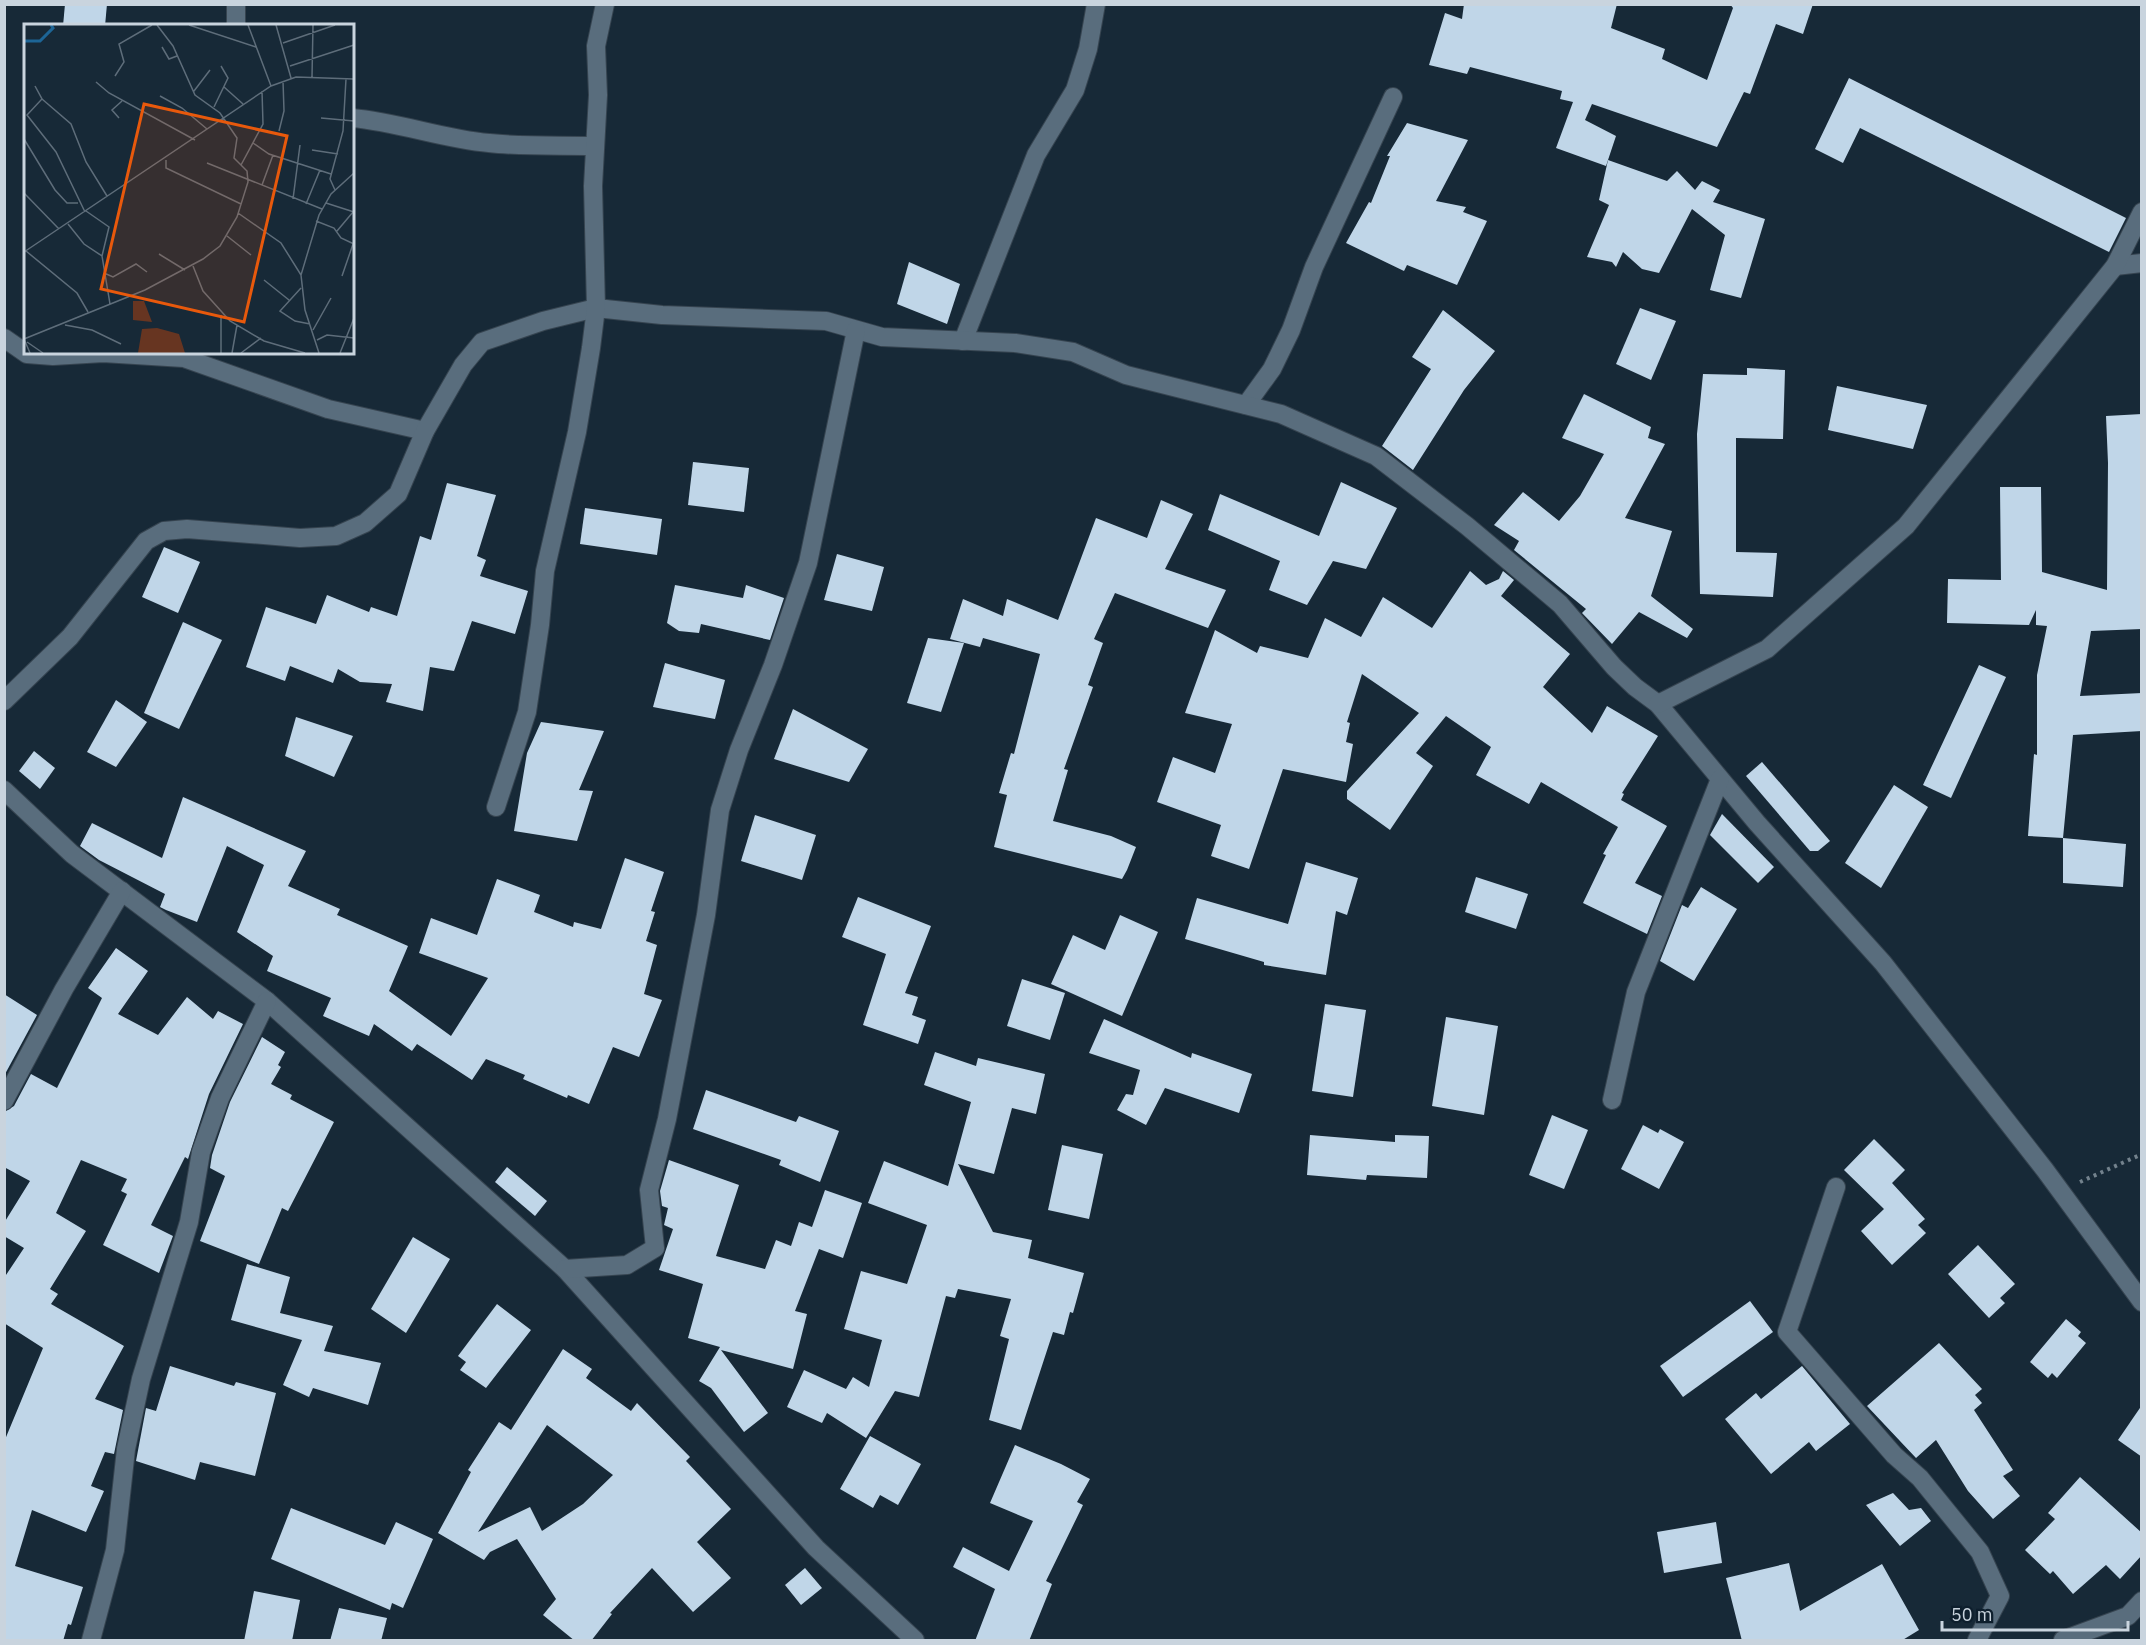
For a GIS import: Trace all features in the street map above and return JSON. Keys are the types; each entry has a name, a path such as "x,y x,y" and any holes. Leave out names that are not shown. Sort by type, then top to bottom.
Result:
{"street":[{"path":"236,4 236,24"},
{"path":"496,807 527,711 540,625 545,571 577,432 596,308 595,147 598,95 596,46 605,4"},
{"path":"963,341 1036,155 1076,90 1088,49 1096,4"},
{"path":"1246,405 1272,369 1291,330 1314,267 1393,97"},
{"path":"354,118 387,121 424,132 488,144 595,147"},
{"path":"1658,704 1767,649 1906,526 2115,266 2142,212"},
{"path":"2115,266 2142,263"},
{"path":"4,701 70,637 146,541 164,531 187,529 300,538 336,536 365,523 398,494 425,431 463,366 482,342 543,321 596,308 662,315 826,321 882,337 1015,344 1073,352 1126,375 1281,414 1376,456 1467,525 1560,604 1621,674 1658,704 1720,779 1883,963 2060,1191 2142,1302"},
{"path":"565,1269 627,1265 654,1248 650,1190 667,1119 706,915 720,810 738,750 773,665 808,563 856,330"},
{"path":"4,338 24,352"},
{"path":"27,354 159,355 184,358 211,365 328,409 425,431"},
{"path":"1612,1100 1636,992 1720,779"},
{"path":"4,790 72,854 267,1001 565,1269 816,1548 915,1641"},
{"path":"4,1101 63,988 122,891"},
{"path":"91,1641 115,1550 126,1449 141,1379 189,1222 201,1152 220,1098 267,1001"},
{"path":"1836,1187 1787,1332 1894,1455 1920,1478 1980,1552 2000,1596 1977,1641"},
{"path":"2063,1641 2128,1616 2142,1601"}],"path":[{"path":"2060,1191 2142,1154"}],"building":[{"path":"65,4 107,4 105,24 63,24"},
{"path":"1464,4 1617,4 1611,28 1665,49 1662,59 1707,80 1733,8 1730,4 1813,4 1803,34 1776,24 1750,94 1744,92 1717,147 1592,104 1585,120 1616,136 1606,166 1556,148 1573,102 1560,99 1562,91 1470,67 1467,74 1429,65 1445,13 1462,19"},
{"path":"1849,78 2126,218 2109,252 1860,128 1843,163 1815,149"},
{"path":"1407,123 1468,140 1436,201 1466,207 1463,212 1487,221 1457,285 1407,265 1404,271 1346,243 1369,202 1371,203 1390,156 1387,156"},
{"path":"1608,160 1667,181 1677,171 1695,190 1702,181 1720,190 1713,202 1765,219 1741,298 1710,290 1725,235 1692,209 1659,273 1642,269 1623,252 1616,267 1612,262 1587,257 1609,205 1599,200"},
{"path":"909,262 960,284 947,324 897,304"},
{"path":"1640,308 1676,321 1651,380 1616,364"},
{"path":"1443,310 1495,351 1464,390 1413,470 1382,446 1431,369 1412,357"},
{"path":"1747,368 1785,370 1783,439 1736,438 1736,552 1777,553 1773,597 1700,594 1697,434 1703,374 1747,375"},
{"path":"1837,386 1927,405 1913,449 1828,430"},
{"path":"1584,394 1651,427 1648,438 1665,444 1625,518 1672,531 1651,596 1693,629 1687,638 1639,612 1612,644 1582,613 1586,609 1514,550 1519,541 1494,525 1523,492 1559,521 1580,496 1604,454 1562,438"},
{"path":"2142,414 2142,629 2091,631 2080,696 2142,693 2142,731 2073,735 2063,838 2028,836 2034,754 2037,755 2037,675 2047,626 2036,625 2036,610 2029,625 1947,623 1948,579 2001,580 2000,487 2041,487 2042,572 2107,590 2106,416"},
{"path":"693,462 749,468 744,512 688,505"},
{"path":"1341,482 1397,508 1366,569 1333,561 1307,605 1269,590 1280,561 1208,530 1220,494 1319,536"},
{"path":"447,483 496,495 477,556 486,560 480,576 528,591 515,634 472,621 454,671 430,667 423,711 386,702 392,684 360,682 338,669 333,683 290,666 285,681 246,667 266,607 316,624 327,595 369,612 371,607 397,616 420,536 431,540"},
{"path":"1161,500 1193,514 1165,569 1226,590 1208,628 1115,593 1094,639 1103,643 1088,685 1093,687 1064,769 1068,770 1053,821 1111,836 1136,847 1127,870 1122,879 994,847 1007,795 999,793 1011,753 1014,754 1040,654 983,638 980,647 950,639 963,599 1003,616 1007,599 1058,620 1096,518 1147,538"},
{"path":"585,508 662,519 657,555 580,544"},
{"path":"164,547 200,562 178,613 142,597"},
{"path":"837,554 884,567 872,611 824,600"},
{"path":"1470,571 1486,585 1499,579 1503,571 1514,580 1501,596 1570,654 1543,687 1592,733 1607,706 1658,736 1622,793 1624,794 1621,800 1667,826 1635,883 1662,896 1647,934 1583,903 1606,855 1603,854 1618,827 1541,782 1529,804 1476,775 1491,747 1446,716 1416,753 1433,766 1390,830 1347,799 1347,791 1419,713 1362,674 1347,722 1350,723 1346,742 1353,744 1346,782 1283,769 1249,869 1211,856 1221,825 1157,802 1173,757 1215,773 1232,724 1185,713 1215,630 1257,653 1260,646 1308,658 1325,618 1361,637 1383,597 1432,628"},
{"path":"675,585 743,598 746,585 784,598 770,640 701,624 699,633 679,631 667,623"},
{"path":"183,622 222,640 179,729 144,713"},
{"path":"928,638 964,643 941,712 907,703"},
{"path":"665,663 725,680 715,719 653,707"},
{"path":"1979,665 2006,677 1951,798 1923,785"},
{"path":"116,700 147,722 116,767 87,752"},
{"path":"793,709 868,749 849,782 774,759"},
{"path":"296,717 353,736 334,777 285,756"},
{"path":"541,722 604,731 579,790 593,791 577,841 514,831 527,753"},
{"path":"34,751 55,768 40,789 19,771"},
{"path":"1762,762 1830,841 1818,851 1810,851 1746,776"},
{"path":"1894,785 1928,807 1881,888 1845,863"},
{"path":"183,797 306,851 288,886 340,909 337,915 408,946 389,991 451,1036 488,978 419,953 431,918 477,935 497,879 540,895 534,912 573,927 574,922 601,929 625,858 664,872 651,911 655,912 646,941 657,945 644,994 662,1000 639,1057 613,1047 589,1104 568,1095 567,1098 523,1079 525,1075 486,1059 472,1080 417,1044 412,1051 374,1024 369,1036 323,1016 331,998 267,971 273,956 237,932 264,865 227,846 197,922 160,907 165,894 99,860 80,846 92,823 162,858"},
{"path":"1722,814 1774,867 1758,883 1710,835"},
{"path":"755,815 816,835 802,880 741,861"},
{"path":"2063,838 2126,844 2123,887 2063,883"},
{"path":"1306,862 1358,878 1347,915 1336,911 1326,975 1264,965 1264,962 1185,939 1197,898 1288,924"},
{"path":"1476,877 1528,894 1516,929 1465,912"},
{"path":"1701,887 1737,909 1694,981 1660,961 1682,905 1688,908"},
{"path":"858,897 931,926 905,993 918,997 912,1015 926,1020 918,1044 863,1025 886,954 842,937"},
{"path":"1120,915 1158,932 1122,1016 1051,984 1073,935 1105,950"},
{"path":"116,948 148,971 118,1014 158,1035 187,997 213,1019 218,1011 243,1024 209,1094 188,1159 185,1157 151,1225 173,1236 159,1273 103,1245 127,1194 121,1191 127,1179 81,1160 56,1213 86,1231 50,1289 58,1294 51,1304 124,1346 95,1399 123,1410 114,1454 105,1452 91,1486 104,1491 86,1532 32,1510 15,1566 83,1587 71,1625 68,1624 63,1641 4,1641 4,1442 43,1348 4,1323 4,1278 24,1248 4,1236 4,1223 30,1181 4,1167 4,1112 14,1106 31,1074 57,1088 102,998 88,988"},
{"path":"1022,979 1065,993 1050,1040 1007,1026"},
{"path":"4,994 37,1015 4,1076"},
{"path":"1325,1004 1366,1010 1353,1097 1312,1091"},
{"path":"1446,1017 1498,1026 1484,1115 1432,1106"},
{"path":"1104,1019 1191,1058 1192,1053 1252,1074 1239,1113 1165,1088 1146,1125 1117,1110 1126,1094 1133,1095 1140,1070 1089,1053"},
{"path":"262,1037 285,1052 278,1065 281,1067 271,1084 292,1095 290,1099 334,1122 288,1211 282,1208 259,1264 200,1241 225,1176 210,1168 212,1155 230,1102"},
{"path":"935,1052 976,1066 978,1058 1045,1074 1036,1114 1012,1108 994,1174 958,1164 993,1232 1032,1240 1028,1258 1084,1273 1073,1313 1070,1312 1064,1335 1053,1332 1021,1430 989,1420 1009,1339 1000,1336 1011,1299 958,1289 955,1298 946,1296 919,1397 895,1391 866,1438 827,1413 822,1423 787,1407 804,1370 846,1389 853,1377 869,1387 882,1340 844,1329 861,1271 907,1284 927,1225 868,1203 884,1161 948,1186 971,1102 924,1085"},
{"path":"706,1090 796,1122 799,1116 839,1131 820,1182 779,1165 781,1160 693,1129"},
{"path":"1552,1115 1588,1130 1564,1189 1529,1175"},
{"path":"1643,1125 1658,1133 1660,1129 1684,1142 1659,1189 1621,1169"},
{"path":"1310,1135 1395,1142 1395,1135 1429,1136 1427,1178 1367,1175 1366,1180 1307,1175"},
{"path":"1874,1139 1905,1170 1892,1183 1925,1219 1918,1225 1926,1233 1892,1265 1861,1231 1884,1209 1844,1170"},
{"path":"1062,1145 1103,1154 1089,1219 1048,1210"},
{"path":"669,1160 739,1185 716,1256 765,1269 776,1240 791,1246 799,1222 812,1227 825,1190 862,1203 843,1258 819,1249 795,1311 807,1314 793,1369 721,1350 768,1413 744,1432 711,1388 699,1381 720,1347 688,1338 703,1284 659,1270 673,1229 664,1225 668,1208 662,1206 660,1191"},
{"path":"507,1167 547,1201 535,1216 495,1182"},
{"path":"413,1237 450,1259 406,1333 371,1309"},
{"path":"1978,1245 2015,1284 2000,1298 2005,1303 1989,1318 1948,1274"},
{"path":"247,1264 290,1277 280,1313 333,1326 324,1351 381,1363 368,1405 313,1388 309,1397 283,1385 302,1340 231,1320"},
{"path":"1750,1301 1773,1332 1683,1397 1660,1366"},
{"path":"497,1304 531,1330 486,1388 460,1370 466,1362 458,1356"},
{"path":"2066,1319 2081,1332 2078,1336 2086,1343 2057,1378 2052,1373 2048,1378 2030,1362"},
{"path":"1939,1343 1982,1389 1975,1395 1982,1403 1974,1410 2013,1470 2003,1476 2020,1496 1993,1519 1968,1491 1936,1440 1916,1458 1867,1406"},
{"path":"563,1349 592,1369 586,1378 631,1411 637,1403 690,1457 686,1461 731,1509 697,1542 731,1578 693,1612 652,1568 610,1613 612,1614 591,1641 575,1641 543,1615 556,1599 517,1539 490,1552 484,1560 438,1533 471,1472 468,1470 499,1422 511,1430","holes":["547,1425 613,1475 583,1504 542,1531 530,1507 478,1532"]},
{"path":"170,1366 234,1386 236,1382 276,1393 255,1476 200,1462 195,1480 136,1461 146,1408 156,1411"},
{"path":"1802,1366 1850,1424 1816,1451 1809,1442 1771,1474 1725,1419 1756,1393 1761,1399"},
{"path":"2142,1405 2142,1457 2118,1440"},
{"path":"870,1436 921,1464 898,1505 880,1495 873,1508 840,1489"},
{"path":"1015,1445 1090,1479 1077,1502 1083,1505 1046,1581 1052,1584 1029,1641 975,1641 995,1589 953,1567 963,1547 1009,1571 1033,1521 990,1503"},
{"path":"2080,1477 2142,1533 2142,1555 2120,1579 2106,1565 2073,1594 2053,1571 2050,1574 2025,1550 2055,1519 2048,1513"},
{"path":"1893,1493 1909,1510 1921,1508 1931,1521 1900,1546 1866,1505"},
{"path":"291,1508 385,1545 396,1522 433,1539 403,1608 392,1603 390,1610 271,1559"},
{"path":"1716,1522 1722,1563 1664,1573 1657,1532"},
{"path":"1789,1563 1800,1611 1882,1564 1919,1630 1901,1641 1742,1641 1726,1578"},
{"path":"805,1568 822,1588 801,1605 785,1585"},
{"path":"254,1591 300,1600 292,1641 244,1641"},
{"path":"339,1608 387,1618 381,1641 330,1641"}]}
